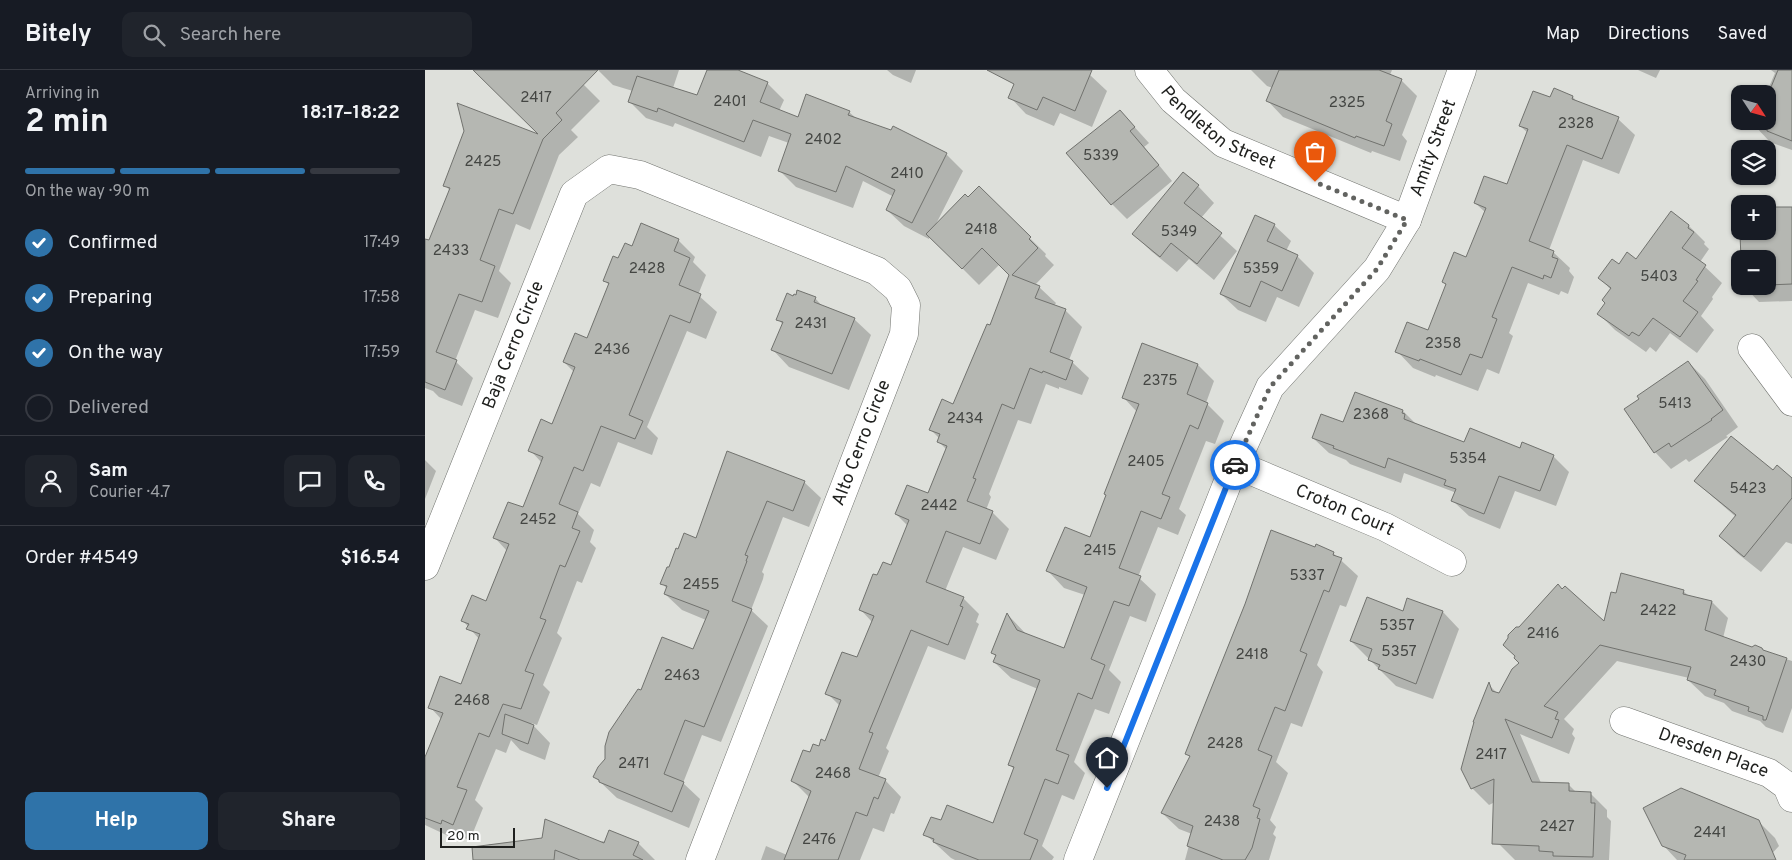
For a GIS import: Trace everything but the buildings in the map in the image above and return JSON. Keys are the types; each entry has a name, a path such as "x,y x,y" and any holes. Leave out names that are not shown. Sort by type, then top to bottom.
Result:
{"street":[{"name":"Pendleton Street","path":"1149,70 1173,100 1223,143 1407,220"},
{"name":"Amity Street","path":"1078,860 1235,464 1270,387 1377,269 1407,220 1462,70"},
{"name":"Baja Cerro Circle","path":"425,566 574,194 609,169 640,175"},
{"name":"Alto Cerro Circle","path":"640,175 877,271 898,289 906,305 905,334 699,860"},
{"path":"1753,348 1792,402"},
{"name":"Croton Court","path":"1235,464 1385,527 1452,562"},
{"name":"Dresden Place","path":"1624,720 1769,773 1787,786 1792,798"}],"way so far":[{"path":"1235,465 1270,387 1377,269 1407,220 1315,182"}],"route":[{"path":"1107,788 1235,465"}]}
